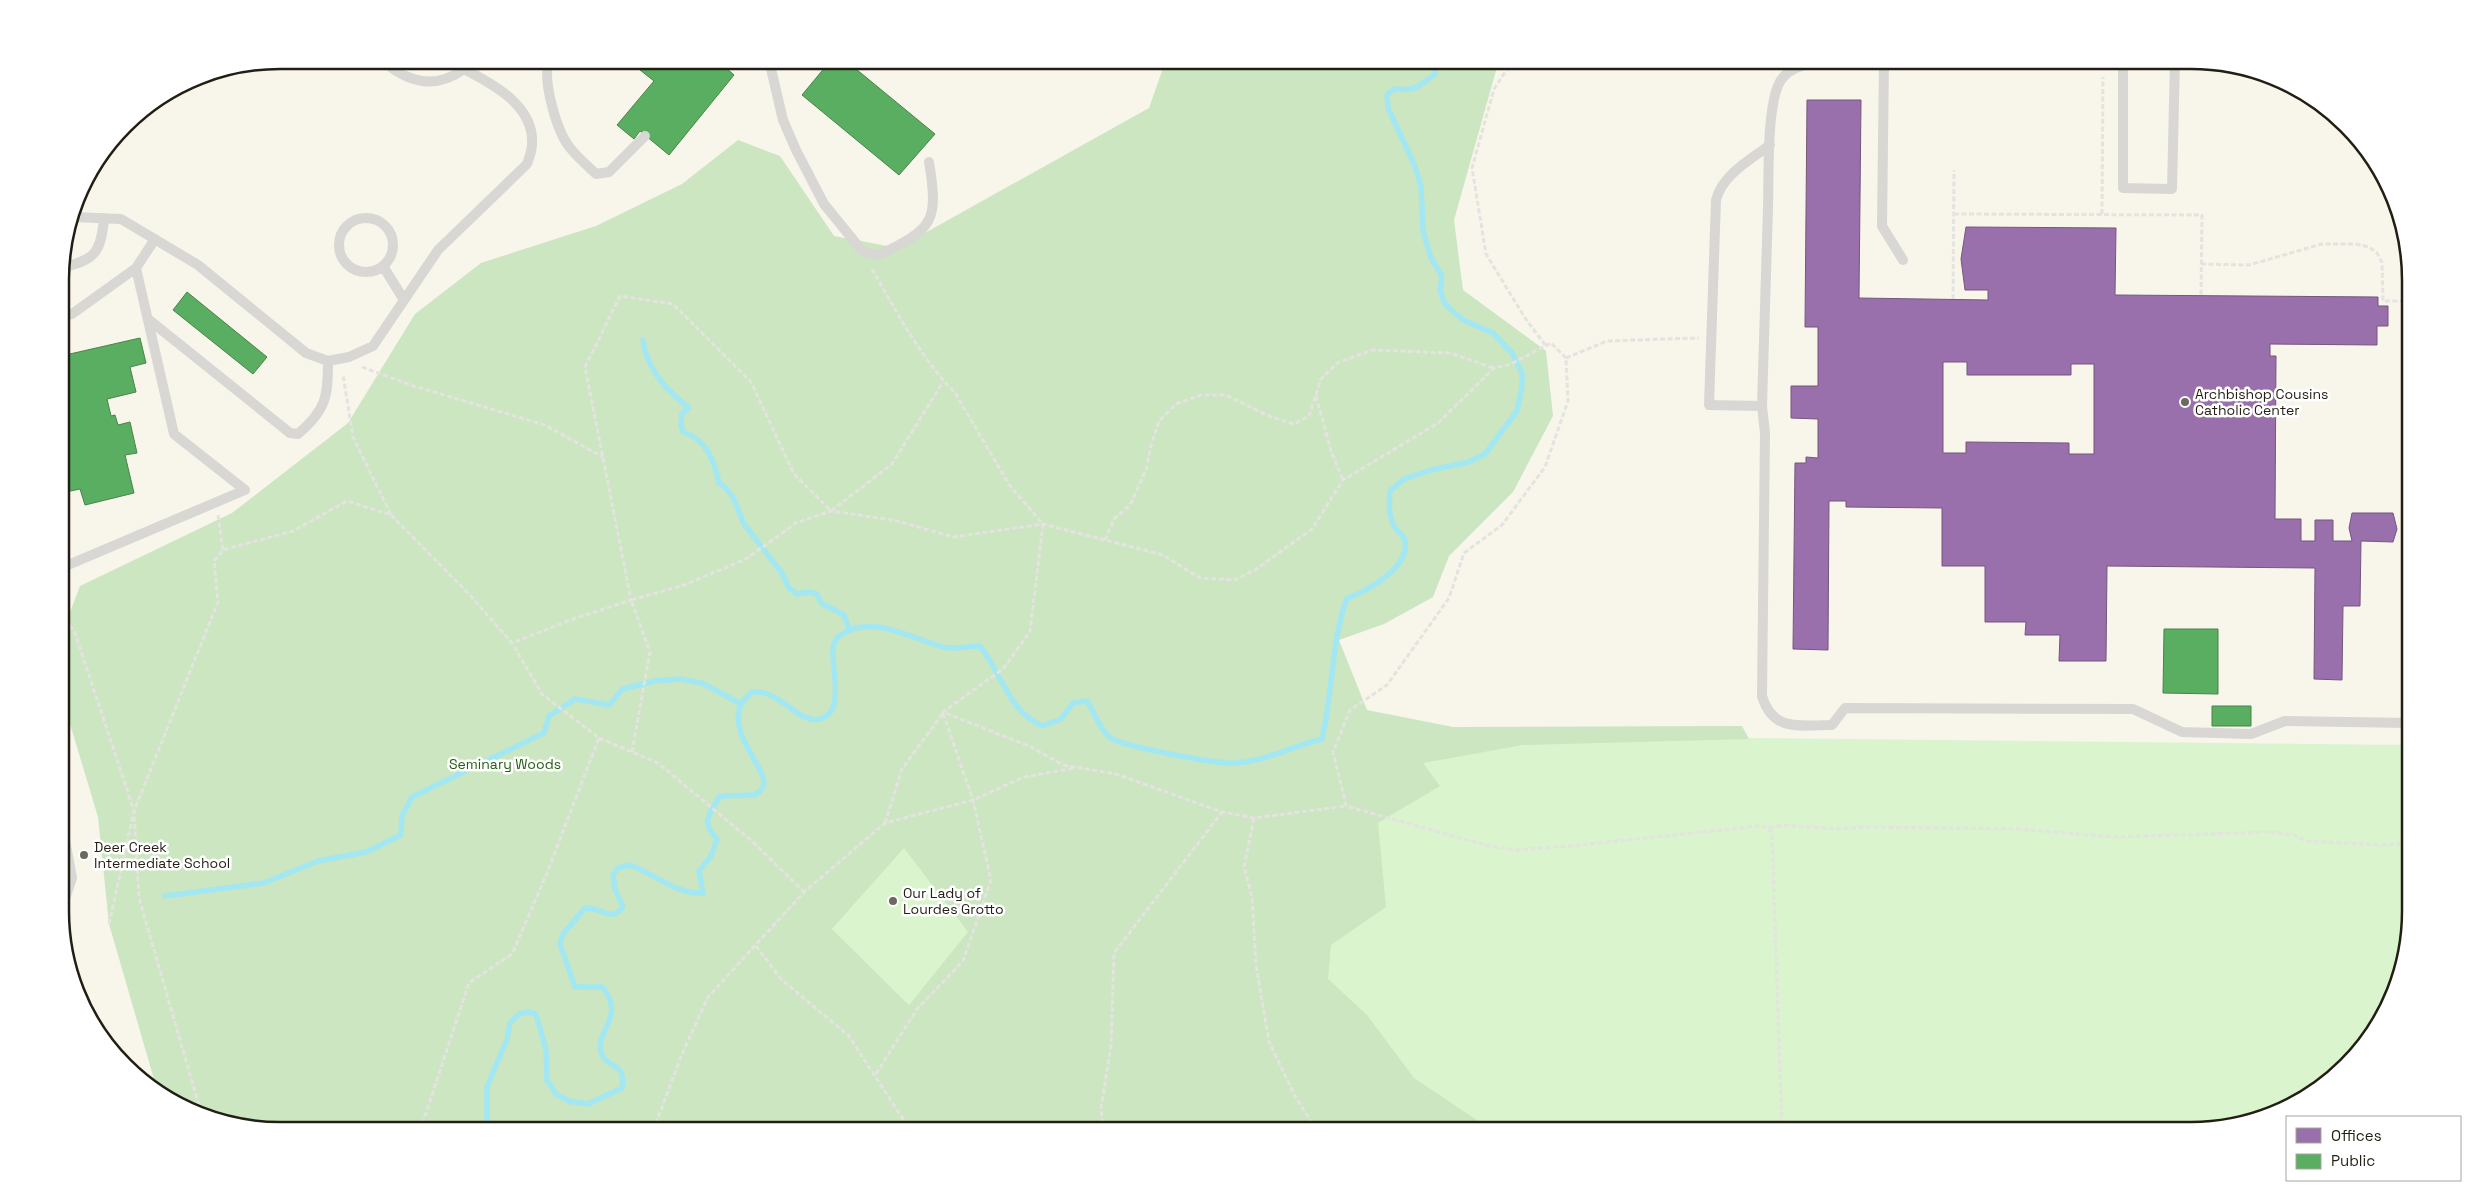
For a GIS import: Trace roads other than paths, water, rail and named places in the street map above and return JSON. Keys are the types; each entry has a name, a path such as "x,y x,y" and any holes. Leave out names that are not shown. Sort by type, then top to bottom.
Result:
{"lane":[{"path":"395,69 409,79 432,82 451,78 459,69"},
{"path":"78,218 121,219 198,265 306,353 328,361 349,357 373,346 438,250 527,164 532,145 529,124 521,110 495,85 471,69"},
{"path":"548,69 547,78 555,117 570,148 596,174 609,172 645,136"},
{"path":"771,69 783,120 796,150 824,204 863,252 879,255 925,229 932,215 935,196 929,162"},
{"path":"1795,69 1781,79 1774,96 1770,145 1762,406 1765,433 1762,696 1766,709 1777,720 1788,725 1832,725 1845,708 2133,709 2182,732 2252,734 2284,722 2402,723"},
{"path":"1884,69 1882,226 1903,260"},
{"path":"2123,69 2123,188 2172,188 2175,69"},
{"path":"1762,406 1710,405 1716,200 1719,189 1726,179 1770,145"},
{"path":"367,217 376,219 390,232 393,250 390,259 383,266 366,272 357,271 344,261 338,244 344,228 350,222 367,217"},
{"path":"69,266 83,263 96,254 103,237 104,218"},
{"path":"69,315 136,268 155,239"},
{"path":"383,266 404,300"},
{"path":"69,565 216,504 245,490 174,434 136,268"},
{"path":"148,319 290,433 298,434 323,407 328,381 328,361"},
{"path":"69,862 72,878 69,887"}],"waterway":[{"path":"488,1122 487,1087 507,1039 510,1023 519,1014 528,1012 536,1014 546,1050 547,1080 556,1094 569,1101 588,1104 622,1088 622,1074 619,1069 604,1058 601,1052 602,1037 611,1015 612,1006 609,997 602,987 575,987 560,944 563,934 585,908 614,914 623,907 615,889 613,875 618,868 630,865 684,891 703,893 699,871 711,856 717,839 712,833 708,822 712,808 720,796 755,795 763,787 764,780 761,771 743,739 739,727 738,715 742,703 752,692 762,693 772,696 804,717 820,719 829,713 834,704 836,692 834,644 838,637 850,630 876,627 890,629 947,648 980,646 1014,702 1022,712 1043,726 1061,719 1073,703 1087,701 1106,733 1117,741 1171,754 1227,763 1248,762 1322,739 1338,632 1347,598 1366,590 1387,576 1402,558 1405,548 1404,538 1396,529 1390,515 1390,491 1404,479 1431,470 1469,462 1485,454 1517,411 1522,387 1522,373 1512,353 1493,333 1463,320 1445,304 1440,290 1442,276 1431,258 1423,231 1421,186 1414,164 1388,108 1387,95 1394,89 1412,89 1435,74 1435,69"},
{"path":"643,340 648,360 659,378 689,408 682,413 681,424 683,432 698,440 704,446 715,466 719,483 726,488 734,499 744,524 782,573 789,588 797,594 809,592 817,594 821,603 844,615 849,629"},
{"path":"165,896 264,883 318,861 366,852 401,835 402,816 412,797 544,733 549,716 575,699 609,705 623,689 655,681 680,679 702,683 741,704"}],"place":[{"name":"Archbishop Cousins Catholic Center","path":"2185,402"},
{"name":"Deer Creek Intermediate School","path":"84,855"},
{"name":"Our Lady of Lourdes Grotto","path":"893,901"}],"park label":[{"name":"Seminary Woods","path":"505,764"}]}
